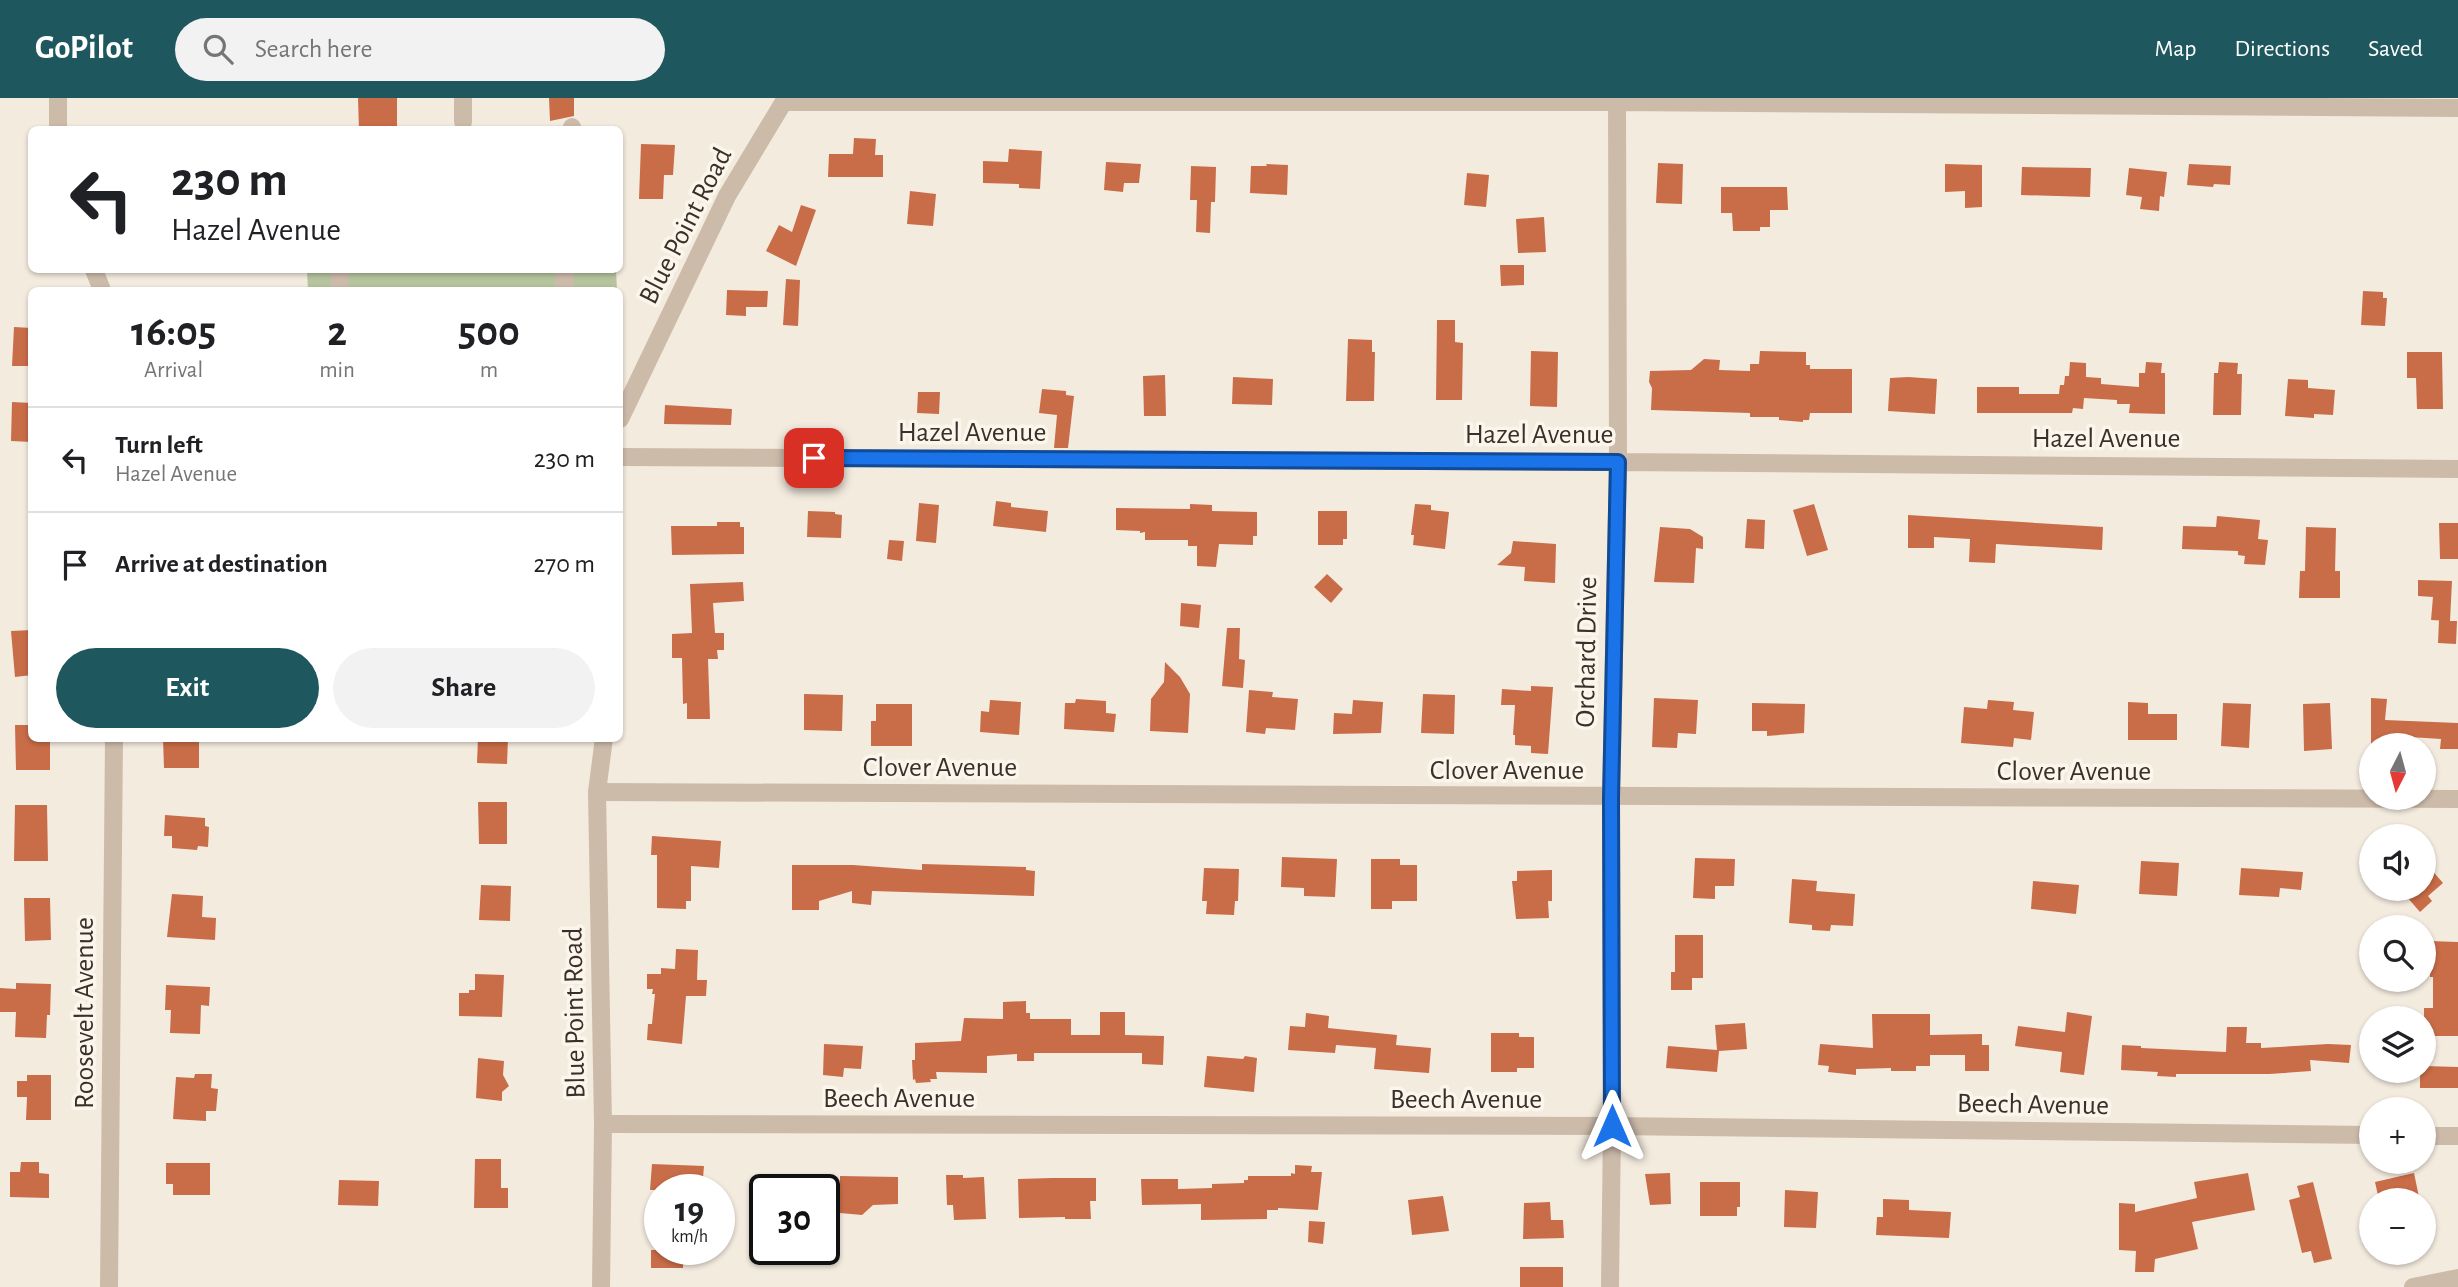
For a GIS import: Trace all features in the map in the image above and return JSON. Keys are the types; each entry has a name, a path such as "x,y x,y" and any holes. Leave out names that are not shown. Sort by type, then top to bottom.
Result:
{"street":[{"path":"58,98 58,126"},
{"path":"463,98 463,122"},
{"path":"785,100 2458,108"},
{"name":"Blue Point Road","path":"623,413 727,196 785,100"},
{"name":"Orchard Drive","path":"1610,1287 1611,798 1618,462 1618,102"},
{"name":"Hazel Avenue","path":"623,457 2458,468"},
{"name":"Roosevelt Avenue","path":"109,1287 114,742"},
{"name":"Blue Point Road","path":"601,1287 603,1124 597,792 603,742"},
{"name":"Clover Avenue","path":"597,792 1611,798 2458,799"},
{"name":"Beech Avenue","path":"603,1124 1612,1126 2359,1135"},
{"path":"2436,1136 2458,1136"},
{"path":"2413,1287 2458,1278"}],"green space":[{"path":"307,273 616,273 617,287 308,287"}],"building":[{"path":"358,98 397,98 397,126 359,126"},
{"path":"549,98 574,98 574,116 550,121"},
{"path":"854,138 876,139 875,155 883,155 883,177 828,177 829,154 853,154"},
{"path":"641,144 675,145 673,175 664,175 663,199 639,199"},
{"path":"1009,149 1042,151 1040,189 1019,188 1019,184 983,183 983,161 1008,162"},
{"path":"1106,162 1141,164 1139,183 1124,183 1123,192 1104,190"},
{"path":"1658,163 1683,164 1682,204 1656,203"},
{"path":"1266,164 1288,165 1287,195 1250,193 1251,166 1267,166"},
{"path":"1945,164 1982,165 1982,207 1965,208 1965,191 1945,192"},
{"path":"2189,164 2231,166 2230,185 2187,185"},
{"path":"1191,166 1216,167 1215,202 1211,202 1210,233 1196,232 1197,200 1190,200"},
{"path":"2022,167 2091,168 2090,197 2021,195"},
{"path":"2129,168 2167,172 2159,211 2140,209 2142,197 2126,195"},
{"path":"1467,173 1489,175 1486,207 1464,205"},
{"path":"1721,187 1787,187 1788,210 1770,210 1770,227 1760,227 1760,231 1733,231 1732,213 1721,213"},
{"path":"910,191 936,194 933,226 907,224"},
{"path":"801,205 816,210 796,266 766,251 779,225 792,232"},
{"path":"1544,217 1546,252 1518,253 1516,219"},
{"path":"1500,265 1524,265 1524,285 1501,286"},
{"path":"786,279 800,280 798,326 783,325"},
{"path":"727,290 768,291 767,307 746,307 746,316 726,315"},
{"path":"2363,291 2383,292 2383,298 2387,298 2385,326 2361,325"},
{"path":"1437,320 1455,320 1455,342 1463,343 1462,400 1436,400"},
{"path":"14,327 28,328 28,366 12,366"},
{"path":"1348,339 1372,340 1372,352 1375,352 1374,401 1346,401"},
{"path":"1531,351 1558,352 1557,407 1530,406"},
{"path":"1760,351 1806,352 1806,365 1810,365 1810,369 1852,369 1852,413 1810,413 1809,420 1803,422 1779,420 1779,417 1750,417 1750,413 1651,410 1650,371 1691,370 1704,359 1720,360 1719,370 1750,371 1750,364 1759,364"},
{"path":"2407,352 2442,352 2443,409 2417,409 2416,378 2407,378"},
{"path":"2070,362 2086,363 2086,377 2101,378 2101,384 2139,387 2139,373 2145,373 2146,362 2162,363 2161,373 2165,373 2165,414 2129,413 2130,404 2117,404 2117,400 2084,398 2083,409 2073,408 2072,413 1977,413 1977,387 2019,387 2019,394 2059,394 2065,376 2069,376"},
{"path":"2219,362 2238,363 2237,374 2242,374 2241,415 2213,415 2214,373 2218,373"},
{"path":"1165,375 1166,416 1144,416 1143,376"},
{"path":"1233,377 1273,379 1272,405 1232,404"},
{"path":"1890,378 1937,379 1935,414 1888,411"},
{"path":"2288,379 2308,380 2308,388 2335,390 2333,415 2314,414 2314,418 2285,416"},
{"path":"1042,389 1066,391 1066,395 1074,396 1068,448 1054,448 1057,415 1039,413"},
{"path":"918,392 940,392 939,414 917,413"},
{"path":"12,402 28,403 28,442 11,441"},
{"path":"665,405 732,409 731,425 664,424"},
{"path":"996,501 1011,503 1011,507 1048,511 1046,532 993,526"},
{"path":"919,503 939,505 936,543 916,541"},
{"path":"1190,504 1212,505 1212,511 1257,512 1257,536 1253,536 1253,545 1219,544 1216,567 1197,566 1197,546 1188,546 1188,540 1145,540 1145,532 1116,530 1116,508 1190,509"},
{"path":"1415,504 1431,505 1431,510 1449,512 1445,549 1413,545 1414,535 1411,535"},
{"path":"1814,504 1828,550 1807,556 1793,510"},
{"path":"808,511 835,512 842,515 841,538 807,537"},
{"path":"1318,511 1347,511 1347,539 1343,539 1343,545 1318,545"},
{"path":"1908,515 2103,527 2102,550 1996,544 1995,563 1969,562 1970,539 1934,537 1934,548 1908,548"},
{"path":"2217,516 2260,520 2258,539 2268,540 2265,565 2244,564 2245,556 2238,555 2238,551 2182,549 2183,526 2216,527"},
{"path":"1747,519 1765,520 1764,549 1745,548"},
{"path":"717,522 740,522 740,527 744,527 744,554 672,555 671,526 717,526"},
{"path":"2439,523 2458,523 2458,559 2440,559"},
{"path":"1660,527 1690,529 1703,537 1703,549 1696,548 1694,583 1654,582"},
{"path":"2306,527 2336,528 2335,571 2340,571 2340,598 2299,598 2300,571 2305,571"},
{"path":"889,540 904,541 902,561 887,559"},
{"path":"1513,541 1556,544 1555,583 1524,581 1525,567 1497,565 1511,553"},
{"path":"1327,574 1343,589 1331,603 1314,587"},
{"path":"2418,580 2452,581 2450,621 2431,620 2433,597 2418,596"},
{"path":"743,582 744,601 713,603 715,633 724,633 724,650 717,650 718,659 708,659 710,719 687,719 687,703 683,704 682,658 672,658 672,634 692,633 690,584"},
{"path":"1181,603 1201,605 1199,628 1180,626"},
{"path":"2439,620 2457,621 2456,644 2438,643"},
{"path":"1227,628 1240,628 1239,659 1245,660 1243,688 1222,686"},
{"path":"28,630 28,675 15,677 11,631"},
{"path":"1165,662 1180,677 1190,694 1188,733 1150,731 1151,699 1164,682"},
{"path":"1531,686 1553,687 1548,754 1531,753 1531,746 1515,745 1515,705 1501,705 1502,689 1531,691"},
{"path":"1249,690 1273,692 1272,697 1298,699 1295,730 1266,728 1265,734 1246,732"},
{"path":"804,694 843,695 842,731 804,730"},
{"path":"1423,694 1455,695 1454,734 1421,733"},
{"path":"1654,698 1698,700 1696,734 1678,733 1677,748 1652,747"},
{"path":"2371,698 2387,699 2385,720 2458,723 2458,749 2440,749 2441,739 2436,739 2436,733 2371,733"},
{"path":"1076,699 1106,701 1106,713 1116,714 1114,732 1064,729 1065,703 1075,703"},
{"path":"990,700 1021,702 1019,735 980,732 981,711 989,712"},
{"path":"1353,700 1383,702 1381,733 1333,734 1334,713 1352,714"},
{"path":"1988,700 2014,702 2013,710 2034,712 2031,740 2014,738 2013,747 1961,743 1964,707 1987,709"},
{"path":"2128,702 2148,703 2148,714 2177,714 2177,740 2128,740"},
{"path":"1752,703 1805,704 1804,733 1767,736 1767,731 1752,731"},
{"path":"2223,703 2251,704 2249,748 2221,746"},
{"path":"2330,703 2332,749 2304,751 2303,704"},
{"path":"876,704 912,704 912,746 871,746 871,721 876,721"},
{"path":"15,725 28,725 28,742 50,742 50,770 16,770"},
{"path":"163,742 199,742 199,768 164,768"},
{"path":"478,742 508,742 507,764 477,763"},
{"path":"478,802 507,802 507,844 479,844"},
{"path":"15,805 47,805 48,861 14,861"},
{"path":"165,815 205,818 205,826 209,827 208,847 198,846 197,850 172,848 172,836 164,836"},
{"path":"652,836 721,841 719,868 691,866 691,901 686,901 686,909 657,908 657,855 651,855"},
{"path":"1282,857 1337,859 1335,897 1304,896 1304,888 1281,887"},
{"path":"1695,858 1735,859 1734,886 1715,886 1715,899 1693,898"},
{"path":"1371,859 1400,859 1400,865 1417,865 1417,901 1392,901 1392,909 1371,909"},
{"path":"2141,861 2179,863 2177,896 2139,894"},
{"path":"922,864 1026,867 1026,870 1035,871 1034,896 872,891 871,905 852,903 852,891 819,901 819,910 792,910 792,865 853,865 922,870"},
{"path":"1204,868 1239,869 1238,901 1235,901 1234,915 1206,914 1207,901 1202,901"},
{"path":"2241,868 2303,872 2301,890 2280,888 2279,897 2239,895"},
{"path":"1552,870 1549,918 1516,919 1512,881 1517,881 1517,871"},
{"path":"2436,875 2443,883 2436,889"},
{"path":"1792,879 1817,881 1816,891 1855,894 1853,926 1831,925 1830,931 1812,930 1812,925 1789,923"},
{"path":"2033,881 2079,885 2076,914 2031,909"},
{"path":"481,885 511,886 510,921 479,920"},
{"path":"172,894 203,896 202,917 216,918 215,940 167,937"},
{"path":"24,898 50,898 51,940 25,941"},
{"path":"2410,901 2432,901 2420,912"},
{"path":"1675,935 1703,935 1703,978 1692,978 1692,990 1671,990 1671,972 1675,972"},
{"path":"2436,941 2458,942 2458,1036 2436,1036 2436,1006 2433,1006 2433,992 2436,992"},
{"path":"676,949 698,950 697,980 707,980 706,996 686,996 682,1044 647,1040 648,1024 652,1024 655,994 652,994 653,989 647,989 647,974 661,974 661,968 675,969"},
{"path":"475,974 504,975 502,1017 459,1016 459,993 475,990"},
{"path":"16,983 51,984 46,1038 15,1037 16,1012 0,1012 0,988 16,989"},
{"path":"166,985 210,987 209,1006 201,1005 200,1034 170,1033 171,1010 165,1010"},
{"path":"1026,1001 1026,1013 1030,1013 1030,1019 1071,1019 1071,1035 1100,1035 1100,1012 1125,1012 1125,1035 1164,1036 1163,1065 1142,1064 1142,1053 1034,1053 1034,1061 1017,1061 1017,1054 987,1056 987,1073 936,1072 937,1079 930,1079 931,1082 916,1083 915,1079 913,1080 915,1043 961,1041 964,1018 1003,1019 1003,1002"},
{"path":"2067,1012 2092,1016 2084,1075 2060,1072 2062,1052 2015,1046 2018,1026 2065,1032"},
{"path":"1306,1013 1329,1016 1328,1028 1397,1035 1396,1045 1431,1048 1429,1073 1374,1069 1376,1048 1336,1045 1335,1053 1288,1050 1290,1026 1305,1027"},
{"path":"1872,1014 1930,1014 1930,1035 1982,1034 1982,1045 1989,1045 1989,1071 1965,1071 1965,1055 1930,1055 1930,1066 1916,1066 1916,1071 1891,1071 1891,1068 1856,1069 1856,1075 1828,1072 1829,1066 1818,1065 1820,1044 1873,1048"},
{"path":"1745,1023 1747,1049 1719,1051 1717,1072 1666,1068 1668,1046 1717,1050 1715,1025"},
{"path":"2227,1027 2247,1027 2246,1043 2261,1043 2261,1048 2351,1045 2349,1063 2310,1060 2311,1071 2176,1074 2176,1077 2157,1076 2158,1072 2121,1070 2122,1045 2226,1052"},
{"path":"1491,1033 1519,1033 1519,1037 1534,1037 1534,1068 1517,1068 1517,1072 1491,1072"},
{"path":"824,1044 863,1046 861,1069 844,1068 843,1077 823,1075"},
{"path":"1207,1056 1257,1058 1254,1092 1204,1087"},
{"path":"478,1058 504,1061 503,1075 509,1086 502,1092 502,1101 476,1098"},
{"path":"2436,1066 2458,1067 2458,1088 2420,1088 2420,1083 2436,1083"},
{"path":"195,1074 212,1074 211,1088 218,1089 216,1111 206,1111 206,1121 173,1119 176,1077 194,1078"},
{"path":"27,1075 51,1075 51,1120 26,1120 27,1097 17,1097 17,1081 27,1081"},
{"path":"475,1159 501,1159 501,1188 508,1188 508,1208 474,1208"},
{"path":"21,1162 39,1162 39,1173 49,1174 49,1198 10,1197 10,1172 20,1172"},
{"path":"166,1163 210,1163 210,1195 173,1195 173,1184 166,1184"},
{"path":"652,1164 704,1166 703,1174 651,1174"},
{"path":"1295,1165 1312,1166 1311,1172 1322,1172 1318,1210 1278,1208 1267,1210 1267,1219 1201,1220 1201,1204 1142,1205 1141,1179 1178,1179 1178,1189 1212,1188 1212,1184 1244,1183 1248,1176 1291,1176 1291,1173 1295,1174"},
{"path":"1670,1173 1671,1204 1650,1205 1645,1174"},
{"path":"2248,1173 2255,1210 2192,1222 2198,1249 2155,1259 2154,1272 2135,1272 2136,1251 2119,1250 2119,1203 2135,1204 2135,1212 2197,1198 2194,1182"},
{"path":"2414,1174 2417,1188 2376,1188 2375,1182"},
{"path":"946,1175 963,1175 963,1178 984,1177 986,1219 954,1220 953,1205 947,1205"},
{"path":"840,1176 898,1177 898,1204 873,1205 862,1215 840,1213"},
{"path":"1096,1178 1096,1201 1090,1201 1091,1219 1019,1218 1018,1179"},
{"path":"339,1180 379,1181 378,1206 338,1205"},
{"path":"1700,1182 1740,1182 1740,1207 1737,1207 1737,1216 1700,1216"},
{"path":"2313,1182 2332,1259 2314,1263 2311,1251 2302,1253 2289,1200 2300,1197 2297,1186"},
{"path":"1785,1190 1818,1192 1816,1228 1784,1227"},
{"path":"1443,1196 1449,1231 1412,1235 1408,1200"},
{"path":"1883,1199 1909,1200 1909,1210 1951,1212 1949,1238 1876,1235 1877,1217 1883,1217"},
{"path":"1550,1202 1551,1220 1563,1220 1564,1238 1523,1239 1524,1203"},
{"path":"1309,1221 1325,1222 1323,1244 1308,1242"},
{"path":"651,1265 683,1265 683,1268 651,1268"},
{"path":"1520,1267 1563,1267 1563,1287 1520,1287"}],"route":[{"path":"814,458 1618,462 1611,798 1612,1126"}]}
